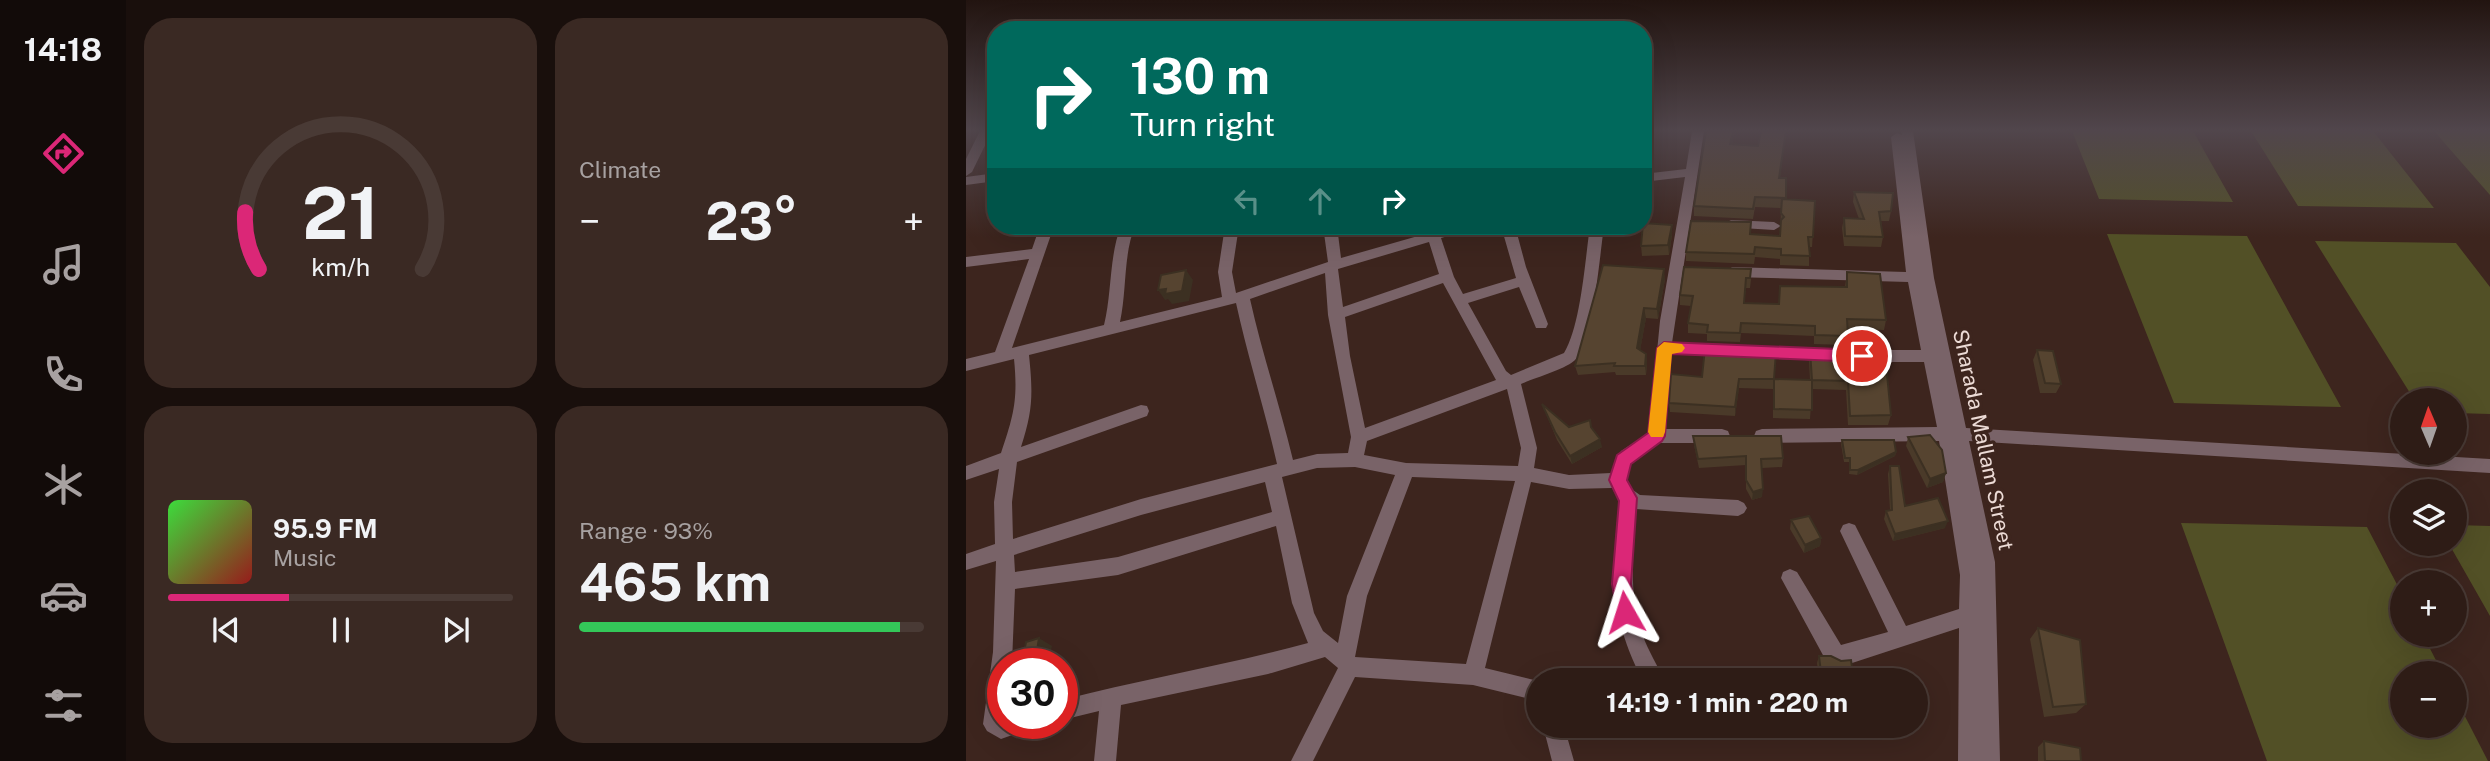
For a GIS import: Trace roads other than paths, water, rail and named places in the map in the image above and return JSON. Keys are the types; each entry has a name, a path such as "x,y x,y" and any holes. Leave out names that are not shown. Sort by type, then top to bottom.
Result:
{"street":[{"path":"1657,436 1657,402 1666,324 1683,270 1690,223 1693,167"},
{"name":"Sharada Mallam Street","path":"1900,167 1914,277 1928,356 1953,434 1986,562 1989,761"},
{"name":"Sharada Mallam Street","path":"1912,167 1953,434 1969,575 1969,761"},
{"path":"1652,177 1692,172"},
{"path":"966,181 987,178"},
{"path":"1722,224 1774,226"},
{"path":"1002,355 1044,235"},
{"path":"1111,330 1118,295 1117,267 1124,235"},
{"path":"1231,235 1225,272 1273,410 1281,517 1299,600 1313,632 1324,648 1347,663 1473,675 1526,688"},
{"path":"1331,235 1335,315 1359,437 1356,460"},
{"path":"966,365 1236,298 1333,265 1440,235"},
{"path":"1511,235 1541,324"},
{"path":"1359,437 1566,359 1574,351 1583,318 1596,235"},
{"path":"1434,237 1447,277 1500,375 1514,386 1530,448 1473,675"},
{"path":"967,264 1038,253"},
{"path":"1711,271 1914,277"},
{"path":"1335,315 1447,277"},
{"path":"1460,300 1525,280"},
{"path":"1664,348 1928,356"},
{"path":"1003,648 1007,549 1003,528 1003,502 1009,456 1023,414 1025,391 1021,351"},
{"path":"966,473 1141,411"},
{"path":"1738,508 1637,502 1623,493 1618,480 1623,460 1657,436 1953,434 2490,466"},
{"path":"966,562 1089,522 1279,470 1335,459 1356,460 1406,470 1525,474 1569,482 1618,480"},
{"path":"1302,761 1347,663 1357,596 1406,470"},
{"path":"1628,498 1621,584 1625,612 1635,644 1647,668"},
{"path":"1006,582 1118,566 1281,517"},
{"path":"1849,531 1901,637"},
{"path":"1790,578 1830,650 1839,655 1970,615"},
{"path":"1078,706 1268,664 1324,648"},
{"path":"1105,761 1111,699"},
{"path":"1556,738 1563,761"}]}
